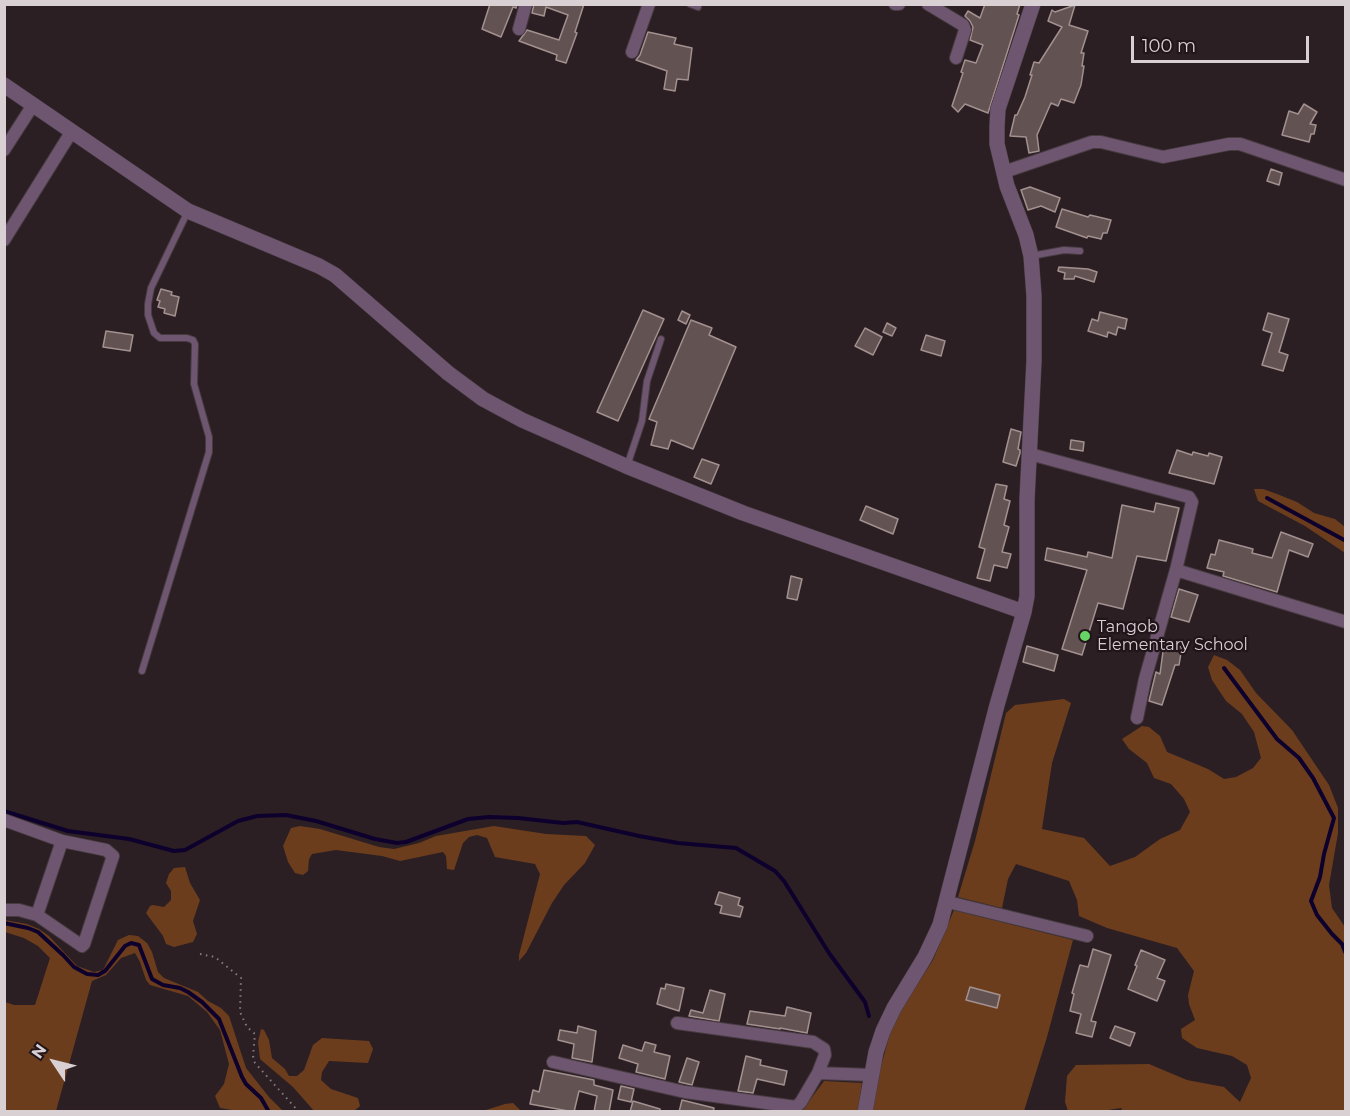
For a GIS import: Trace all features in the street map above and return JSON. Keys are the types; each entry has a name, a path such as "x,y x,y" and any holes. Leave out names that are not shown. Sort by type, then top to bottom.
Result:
{"street":[{"path":"519,29 526,4"},
{"path":"633,52 649,4"},
{"path":"928,4 963,25 965,30 956,58"},
{"path":"865,1112 871,1075 883,1031 925,957 948,902 997,705 1024,612 1034,361 1031,256 1026,235 1010,196 997,144 998,109 1033,4"},
{"path":"4,85 188,211 320,266 335,275 448,373 483,399 522,420 626,466 743,513 1024,612"},
{"path":"4,150 33,105"},
{"path":"4,240 72,131"},
{"path":"1004,171 1092,142 1101,142 1163,157 1229,144 1240,144 1346,180"},
{"path":"1030,454 1189,497 1192,502 1176,570 1145,679 1137,718"},
{"path":"1176,570 1346,622"},
{"path":"4,820 62,841 106,850 113,856 82,946 37,915 19,910 4,910"},
{"path":"37,915 62,841"},
{"path":"948,902 1087,936"},
{"path":"553,1062 685,1092 796,1107 819,1073 825,1055 824,1049 813,1042 677,1023"},
{"path":"819,1073 871,1075"}],"lane":[{"path":"690,4 698,7"},
{"path":"142,671 209,452 208,437 194,384 195,344 193,340 187,338 162,339 156,336 148,315 151,288 188,211"},
{"path":"1031,256 1064,250 1080,251"},
{"path":"626,466 642,421 647,381 661,339"}],"path":[{"path":"200,954 214,957 242,978 240,1012 247,1027 255,1034 253,1056 255,1063 298,1112"}],"shaded area":[{"path":"1254,489 1263,489 1277,494 1297,502 1314,513 1335,519 1345,527 1345,553 1305,526 1258,501"},
{"path":"1214,655 1227,660 1240,670 1256,693 1292,730 1329,785 1338,808 1338,833 1329,885 1332,908 1345,927 1345,1111 1123,1112 1121,1108 1102,1111 1068,1111 1065,1102 1067,1076 1076,1065 1149,1064 1187,1080 1224,1087 1240,1102 1251,1078 1247,1065 1232,1056 1197,1048 1182,1038 1181,1029 1195,1020 1188,995 1194,971 1177,948 1107,928 1079,916 1077,900 1069,881 1016,864 1008,879 1002,908 958,897 975,841 1006,713 1015,705 1064,699 1071,703 1052,763 1042,829 1084,838 1110,866 1135,857 1160,839 1180,830 1190,812 1184,799 1171,784 1154,778 1147,763 1129,749 1122,739 1142,726 1149,727 1160,736 1167,752 1208,769 1224,779 1236,777 1253,768 1261,758 1254,732 1242,714 1226,701 1212,680 1208,667"},
{"path":"300,826 320,829 379,847 394,849 436,836 494,826 546,834 586,836 595,845 585,863 564,885 552,903 526,953 519,961 540,874 535,864 495,857 487,838 477,835 469,837 463,843 454,870 447,869 446,856 443,852 400,861 382,856 336,850 312,854 308,871 303,875 295,873 288,862 283,846 291,828"},
{"path":"185,867 190,883 200,900 193,921 197,934 193,942 174,947 166,944 163,936 146,913 150,906 164,907 171,900 171,891 166,883 169,874 174,868"},
{"path":"954,910 1073,940 1024,1111 872,1112 891,1029 933,960"},
{"path":"4,920 27,924 39,929 49,936 77,966 94,972 103,970 118,940 129,935 138,936 147,943 158,972 164,978 198,992 229,1016 246,1068 283,1111 238,1111 220,1108 215,1096 224,1084 229,1064 220,1030 207,1012 188,996 150,985 135,953 121,958 106,975 92,981 56,1111 5,1111 5,1002 14,1005 35,1005 50,958 38,946 24,938 5,932"},
{"path":"261,1029 264,1030 269,1040 272,1058 285,1069 289,1076 297,1076 304,1070 313,1045 322,1038 369,1041 373,1049 368,1063 329,1061 322,1072 321,1080 331,1089 358,1098 360,1106 354,1111 314,1111 293,1087 260,1059 258,1042"},
{"path":"824,1081 862,1083 858,1111 801,1112"},
{"path":"513,1103 521,1111 470,1111 486,1110"}],"building":[{"path":"490,4 517,4 516,8 513,7 501,37 482,29"},
{"path":"534,4 584,4 566,63 556,60 557,55 519,41 527,30 559,40 568,15 546,7 544,16 532,13"},
{"path":"985,4 1020,4 1017,14 1019,15 988,113 965,104 958,112 952,106 965,60 976,63 983,45 970,40 973,27 965,16 968,11 980,18"},
{"path":"1075,5 1069,25 1088,31 1081,53 1084,53 1082,66 1084,66 1081,85 1074,103 1061,99 1058,106 1051,103 1037,135 1039,151 1029,153 1026,137 1010,136 1015,115 1025,97 1034,62 1039,63 1062,27 1048,21 1052,10 1055,12"},
{"path":"648,32 676,38 674,44 692,48 688,80 677,79 675,91 664,89 667,71 636,60"},
{"path":"1304,104 1317,112 1310,124 1316,125 1309,142 1282,135 1289,111 1298,114"},
{"path":"1271,169 1282,173 1279,185 1267,181"},
{"path":"1030,187 1060,198 1055,212 1041,206 1028,210 1021,190"},
{"path":"1062,209 1088,217 1090,215 1111,220 1107,233 1103,233 1101,239 1088,236 1087,238 1056,227"},
{"path":"1059,267 1088,269 1097,272 1094,282 1075,276 1074,279 1064,279 1065,273 1058,271"},
{"path":"161,289 179,297 175,316 164,313 165,309 158,307 160,301 157,300"},
{"path":"643,310 664,319 618,421 597,412"},
{"path":"682,311 690,315 686,324 678,320"},
{"path":"1100,312 1127,319 1125,329 1118,327 1116,335 1108,332 1107,337 1088,331 1092,319 1098,321"},
{"path":"1268,313 1289,319 1279,352 1288,355 1283,371 1262,365 1272,333 1263,330"},
{"path":"691,320 712,328 709,335 736,347 693,449 671,440 668,449 651,445 657,422 649,419"},
{"path":"887,323 896,328 892,336 883,332"},
{"path":"865,328 882,337 873,355 855,346"},
{"path":"106,331 133,335 130,351 103,347"},
{"path":"926,335 945,341 941,356 921,350"},
{"path":"1011,429 1021,432 1018,449 1020,453 1016,466 1003,462"},
{"path":"1071,440 1084,442 1083,451 1070,449"},
{"path":"1177,450 1192,455 1193,452 1208,456 1209,453 1222,457 1214,484 1169,473"},
{"path":"702,459 719,465 711,484 694,477"},
{"path":"996,484 1007,486 1004,499 1010,501 1004,525 1009,527 1002,552 1011,554 1007,568 994,565 990,581 977,578 985,549 979,547"},
{"path":"1156,503 1179,508 1166,561 1137,556 1123,609 1098,603 1082,655 1062,649 1087,570 1045,560 1047,548 1087,557 1088,552 1112,558 1122,505 1154,512"},
{"path":"866,506 898,519 893,534 860,520"},
{"path":"1281,532 1313,544 1308,557 1289,550 1277,592 1223,576 1224,572 1207,568 1211,554 1215,555 1219,540 1253,549 1252,553 1272,558"},
{"path":"791,576 802,579 797,600 787,598"},
{"path":"1179,589 1198,595 1189,622 1171,617"},
{"path":"1164,644 1182,647 1179,665 1175,665 1162,705 1149,701 1156,672 1160,674"},
{"path":"1027,646 1058,655 1054,671 1023,662"},
{"path":"719,892 740,898 738,905 743,907 740,917 720,913 722,906 715,904"},
{"path":"1093,949 1111,955 1091,1021 1096,1022 1092,1037 1076,1033 1081,1014 1070,1011 1074,994 1072,993 1080,965 1088,967"},
{"path":"1141,950 1165,960 1157,978 1165,981 1157,1001 1128,989"},
{"path":"666,984 684,988 679,1011 657,1004 661,988 665,989"},
{"path":"970,987 1000,995 997,1008 966,1000"},
{"path":"710,990 725,994 719,1021 689,1016 691,1010 703,1013"},
{"path":"787,1007 811,1013 807,1033 747,1024 750,1011 785,1016"},
{"path":"578,1026 596,1031 592,1062 572,1058 574,1044 558,1040 560,1030 577,1033"},
{"path":"1115,1026 1135,1033 1130,1046 1110,1038"},
{"path":"645,1042 656,1045 654,1052 670,1056 665,1079 636,1072 638,1064 619,1058 623,1045 642,1051"},
{"path":"746,1056 761,1060 760,1065 787,1071 784,1085 757,1079 753,1093 738,1091"},
{"path":"687,1058 699,1062 692,1085 679,1082"},
{"path":"544,1070 594,1080 594,1085 613,1090 609,1112 594,1112 597,1096 579,1091 574,1112 530,1104 533,1090 539,1092"},
{"path":"621,1086 634,1089 631,1102 618,1099"},
{"path":"682,1100 714,1108 713,1112 679,1112"},
{"path":"633,1101 660,1109 660,1112 630,1112"}],"waterway":[{"path":"1267,498 1346,541"},
{"path":"1224,668 1277,739 1299,758 1313,778 1334,818 1320,877 1311,901 1317,915 1342,944 1346,954"},
{"path":"4,811 68,831 129,839 174,851 185,850 238,821 257,816 286,815 397,843 406,842 468,819 489,817 577,822 678,843 736,848 775,871 784,881 829,953 865,1002 869,1016"},
{"path":"4,923 38,932 74,967 87,974 98,975 105,971 125,946 131,943 139,945 152,979 163,985 188,992 219,1019 242,1077 261,1098 269,1112"}],"place":[{"name":"Tangob Elementary School","path":"1085,636"}]}
